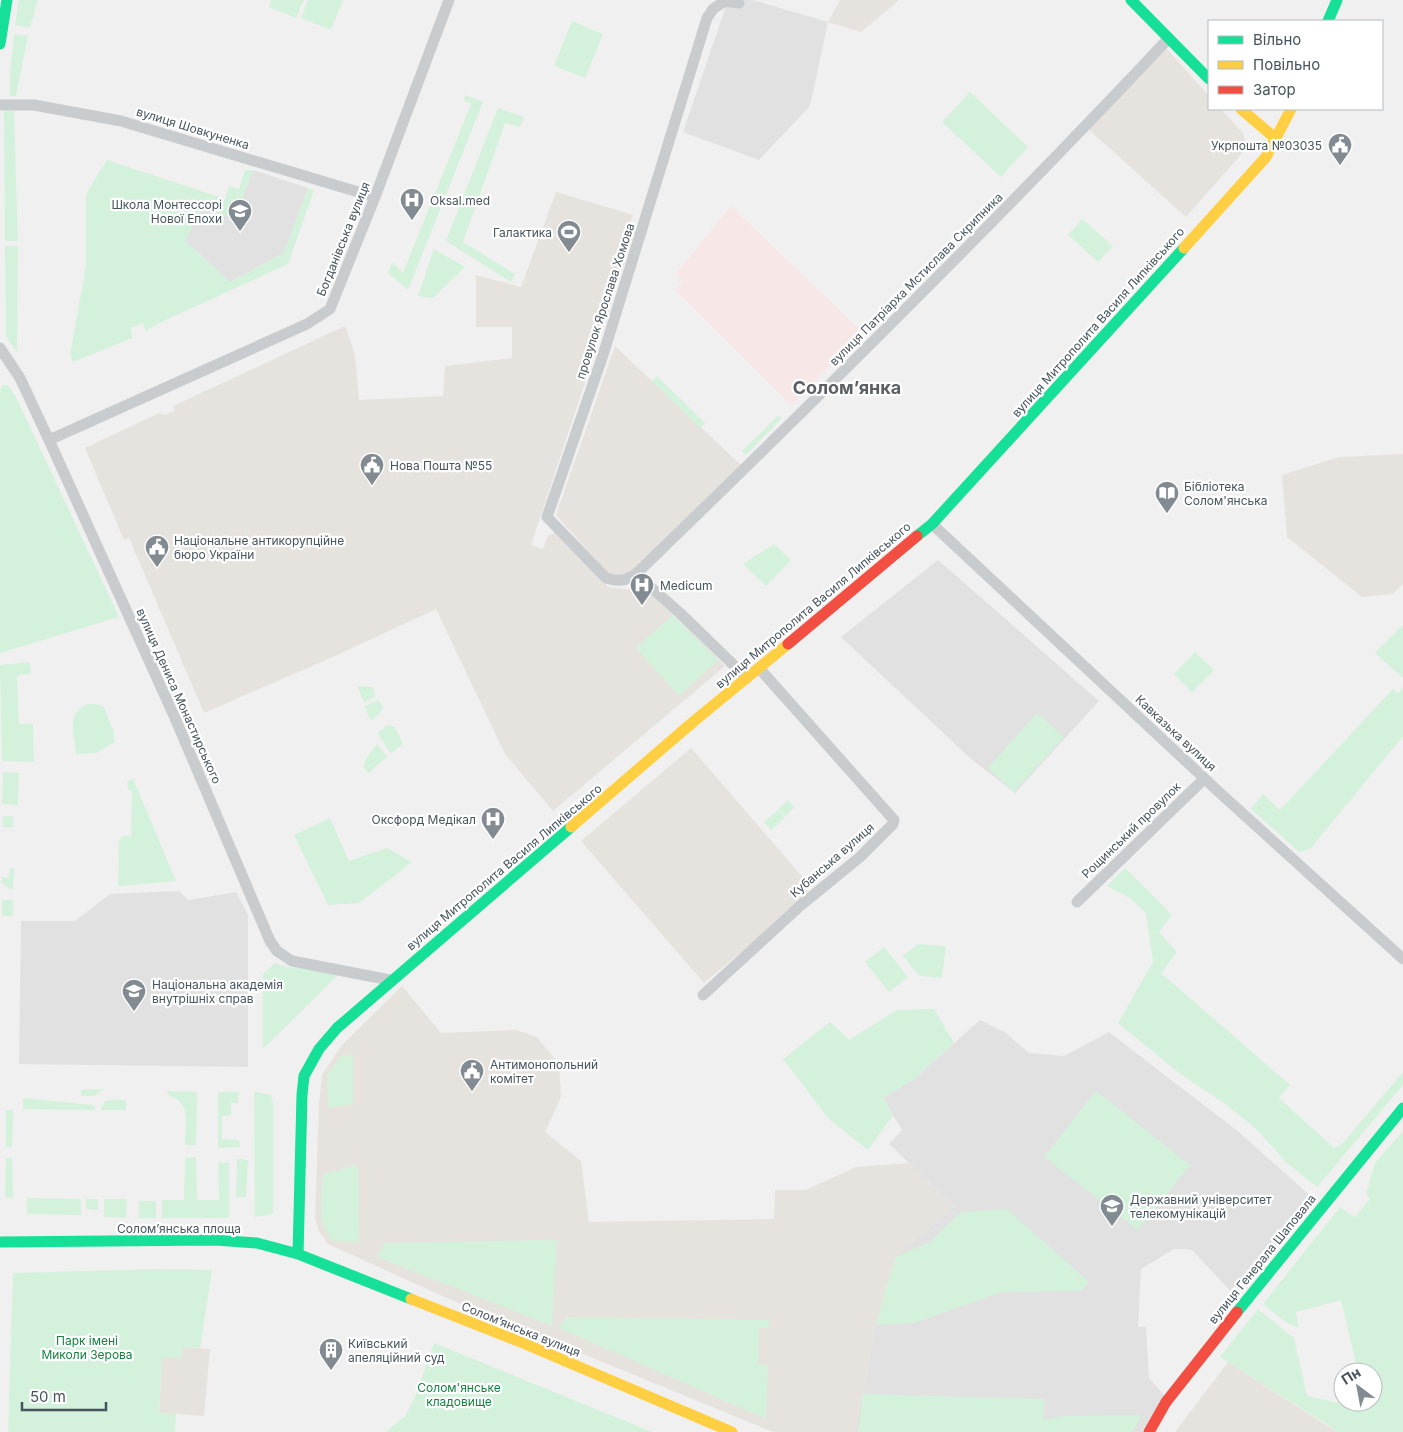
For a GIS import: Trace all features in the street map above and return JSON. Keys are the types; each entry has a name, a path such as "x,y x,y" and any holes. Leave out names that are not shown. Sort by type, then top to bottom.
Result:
{"main road":[{"path":"0,44 7,0"},
{"path":"1131,0 1208,78"},
{"path":"1328,20 1337,0"},
{"path":"1242,110 1276,139"},
{"name":"вулиця Митрополита Василя Липківського","path":"298,1254 304,1076 319,1049 336,1028 390,980 747,678 932,524 1256,170 1266,157 1291,110"},
{"name":"вулиця Генерала Шаповала","path":"1149,1432 1166,1402 1403,1108"},
{"name":"Соломʼянська площа","path":"0,1242 215,1240 258,1242 298,1254"},
{"name":"Соломʼянська вулиця","path":"298,1254 523,1343 732,1432"}],"street":[{"name":"Богданівська вулиця","path":"49,440 307,324 330,309 375,197 449,0"},
{"name":"провулок Ярослава Хомова","path":"636,574 626,580 616,581 606,578 547,516 604,352 707,18 712,9 725,1 739,2"},
{"name":"вулиця Патріарха Мстислава Скрипника","path":"636,574 964,251 1168,39"},
{"name":"вулиця Шовкуненка","path":"0,104 34,105 121,121 375,197"},
{"name":"вулиця Дениса Монастирського","path":"0,348 20,378 49,440 175,718 270,941 277,951 292,961 390,980"},
{"name":"Кавказька вулиця","path":"932,524 1204,778 1403,959"},
{"path":"636,574 680,613 747,678"},
{"name":"Кубанська вулиця","path":"703,995 800,906 860,857 893,824 894,820 759,668"},
{"name":"Рощинський провулок","path":"1077,902 1204,778"}],"shaded area":[{"path":"728,0 753,0 828,22 810,106 759,160 683,132"},
{"path":"840,0 899,0 861,32 828,22"},
{"path":"1166,48 1208,95 1208,110 1222,110 1243,133 1246,146 1244,151 1186,217 1088,129"},
{"name":"Школа Монтессорі Нової Епохи","path":"253,170 308,188 284,253 230,282 185,241 201,209 235,217"},
{"path":"556,192 633,215 630,224 637,226 531,545 543,549 548,535 558,532 608,587 632,590 640,581 725,666 553,811 505,754 436,609 335,656 204,713 129,538 124,540 85,448 159,413 165,415 175,410 173,406 345,326 355,354 359,400 443,396 445,366 512,358 512,327 476,327 476,275 521,287"},
{"path":"731,206 863,333 791,405 675,290 683,281 676,274"},
{"path":"615,346 742,466 628,576 611,574 605,570 556,515"},
{"path":"1403,454 1403,584 1393,594 1362,597 1287,537 1282,475 1339,457"},
{"path":"938,560 1099,701 1015,793 970,758 841,637"},
{"path":"691,748 807,882 807,897 704,983 581,841"},
{"name":"Національна академія внутрішніх справ","path":"179,891 188,900 236,892 248,915 248,1067 19,1064 21,921 75,921 110,894"},
{"path":"402,986 441,1033 516,1030 537,1037 559,1064 561,1097 545,1132 581,1161 589,1222 774,1219 775,1190 806,1190 856,1167 909,1163 954,1206 897,1256 876,1325 855,1432 773,1432 444,1297 328,1244 318,1230 315,1218 319,1104 322,1075 342,1045"},
{"name":"Державний університет телекомунікацій","path":"980,1020 1006,1033 1029,1053 1064,1056 1109,1032 1240,1133 1316,1201 1236,1297 1193,1251 1188,1249 1174,1249 1141,1269 1138,1327 1146,1327 1149,1378 1164,1395 1142,1432 855,1432 876,1325 897,1256 954,1206 889,1144 902,1130 883,1098 914,1079"},
{"path":"183,1347 210,1349 204,1416 159,1413 162,1357"},
{"path":"1228,1362 1326,1425 1339,1432 1175,1432"}],"green space":[{"path":"19,0 38,0 30,28 15,25"},
{"path":"271,0 304,0 296,18 269,7"},
{"path":"308,0 343,0 331,30 301,18"},
{"path":"572,21 603,34 585,78 554,66"},
{"path":"14,34 28,36 16,96 10,96 10,74"},
{"path":"970,92 1028,147 1001,177 942,122"},
{"path":"465,95 483,102 408,290 388,273 392,262 403,273 471,104 464,100"},
{"path":"498,108 524,117 520,127 505,123 463,242 515,274 511,282 446,241"},
{"path":"4,111 14,111 18,241 5,241"},
{"path":"107,160 225,199 229,186 239,189 245,170 253,170 235,218 202,209 185,241 230,282 284,253 308,188 314,190 288,264 157,324 146,331 142,323 131,328 132,338 73,362 70,355 86,266 86,194"},
{"path":"1082,219 1113,246 1098,262 1068,235"},
{"path":"964,227 972,227 936,265 936,257"},
{"path":"5,246 18,246 17,353 6,336"},
{"path":"434,249 465,267 433,298 418,296"},
{"path":"657,376 705,423 700,428 652,381"},
{"path":"3,385 7,385 15,395 119,617 0,653 0,390"},
{"path":"779,415 782,418 746,455 742,451"},
{"path":"774,544 791,560 766,586 743,564"},
{"path":"673,615 718,660 679,696 636,648"},
{"path":"1403,625 1403,678 1375,653"},
{"path":"1195,652 1214,670 1192,692 1174,674"},
{"path":"30,662 31,674 17,675 19,724 33,724 34,762 2,761 0,665"},
{"path":"357,686 372,687 375,697 364,702"},
{"path":"1403,687 1403,736 1311,848 1299,852 1251,809 1263,794 1280,810 1393,689 1398,694"},
{"path":"378,700 383,709 372,720 369,718 365,706"},
{"path":"88,704 104,707 113,730 115,742 96,753 76,754 73,732 74,718 81,708"},
{"path":"1037,713 1064,737 1014,792 988,768"},
{"path":"388,725 395,727 403,744 391,753 378,732"},
{"path":"377,744 387,757 368,773 363,767 367,757"},
{"path":"3,772 19,773 18,805 2,804"},
{"path":"133,779 176,881 118,885 119,841 123,836 131,836 132,791 128,790 127,782"},
{"path":"788,800 795,807 785,816 778,809"},
{"path":"778,810 785,818 771,830 764,822"},
{"path":"3,816 13,816 13,827 3,827"},
{"path":"330,818 349,861 387,848 412,862 359,903 328,905 294,835"},
{"path":"10,868 14,868 13,889 9,889 2,883 1,877 9,878"},
{"path":"1125,868 1172,915 1159,932 1177,952 1161,973 1290,1085 1279,1098 1334,1148 1342,1144 1403,1072 1403,1085 1317,1187 1287,1163 1257,1130 1227,1105 1179,1073 1118,1023 1153,962 1146,913 1130,898 1107,886"},
{"path":"2,900 13,900 13,916 2,916"},
{"path":"918,944 946,946 942,978 919,976 903,956"},
{"path":"884,947 908,977 889,992 865,962"},
{"path":"275,963 286,967 340,973 263,1049 263,974"},
{"path":"934,1009 954,1043 914,1079 883,1098 893,1115 868,1150 829,1119 783,1059 830,1022 849,1040 897,1010"},
{"path":"353,1054 353,1104 328,1108 327,1076 341,1056"},
{"path":"104,1089 94,1096 81,1096 81,1090"},
{"path":"167,1091 197,1092 196,1145 185,1145 186,1116 184,1109 176,1099 169,1096"},
{"path":"254,1091 271,1095 273,1103 273,1214 255,1217"},
{"path":"1096,1091 1190,1165 1138,1230 1044,1157"},
{"path":"218,1092 239,1092 238,1103 231,1103 231,1115 222,1116 222,1139 239,1140 240,1147 218,1148"},
{"path":"23,1098 93,1105 96,1110 23,1109"},
{"path":"126,1100 126,1110 100,1110 105,1101"},
{"path":"6,1110 13,1110 12,1147 6,1147"},
{"path":"1403,1131 1403,1432 1339,1432 1220,1357 1258,1309 1294,1338 1307,1396 1333,1402 1333,1412 1383,1412 1383,1362 1356,1362 1341,1300 1296,1312 1299,1328 1287,1323 1263,1304 1340,1207 1355,1217 1370,1199 1366,1194 1375,1163"},
{"path":"196,1157 197,1200 219,1200 218,1162 229,1163 229,1218 162,1218 162,1200 184,1200 185,1158"},
{"path":"6,1158 12,1158 13,1198 5,1197"},
{"path":"237,1159 248,1160 246,1197 236,1197"},
{"path":"358,1165 359,1242 333,1241 324,1226 322,1218 323,1174"},
{"path":"27,1198 81,1199 81,1215 27,1214"},
{"path":"86,1199 98,1199 98,1210 86,1209"},
{"path":"104,1199 127,1199 126,1218 104,1217"},
{"path":"139,1201 156,1201 156,1218 139,1218"},
{"path":"1007,1209 1089,1282 1081,1291 1002,1292 914,1323 876,1325 897,1256 930,1242 961,1212"},
{"path":"557,1240 552,1326 377,1257 385,1243"},
{"name":"Парк імені Миколи Зерова","path":"159,1269 212,1270 200,1348 183,1347 182,1358 162,1357 159,1413 176,1414 175,1432 8,1432 13,1273"},
{"path":"567,1317 769,1320 769,1328 759,1328 758,1364 768,1365 766,1419 559,1328"},
{"name":"Солом'янське кладовище","path":"434,1343 652,1432 386,1432 405,1416 414,1399"},
{"path":"863,1394 1044,1399 1043,1420 1066,1416 1142,1415 1132,1432 858,1432"}],"traffic: fast":[{"path":"0,44 7,0"},
{"path":"1131,0 1208,78"},
{"path":"1328,20 1337,0"},
{"path":"917,536 932,524 1184,248"},
{"path":"298,1254 302,1095 304,1076 319,1049 337,1028 571,827"},
{"path":"1237,1312 1403,1108"},
{"path":"0,1242 215,1240 257,1243 298,1254 411,1299"}],"traffic: slow":[{"path":"1242,110 1276,139"},
{"path":"1184,248 1266,157 1290,110"},
{"path":"571,827 693,722 788,644"},
{"path":"411,1299 523,1343 732,1432"}],"traffic: jam":[{"path":"788,644 917,536"},
{"path":"1149,1432 1166,1402 1237,1312"}],"place":[{"name":"Укрпошта №03035","path":"1340,166"},
{"name":"Oksal.med","path":"412,221"},
{"name":"Школа Монтессорі Нової Епохи","path":"240,232"},
{"name":"Галактика","path":"569,253"},
{"name":"Нова Пошта №55","path":"372,486"},
{"name":"Бібліотека Солом'янська","path":"1167,514"},
{"name":"Національне антикорупційне бюро України","path":"157,568"},
{"name":"Medicum","path":"642,606"},
{"name":"Оксфорд Медікал","path":"493,840"},
{"name":"Національна академія внутрішніх справ","path":"134,1012"},
{"name":"Антимонопольний комітет","path":"472,1092"},
{"name":"Державний університет телекомунікацій","path":"1112,1227"},
{"name":"Київський апеляційний суд","path":"331,1371"}],"district":[{"name":"Соломʼянка","path":"847,387"}]}
